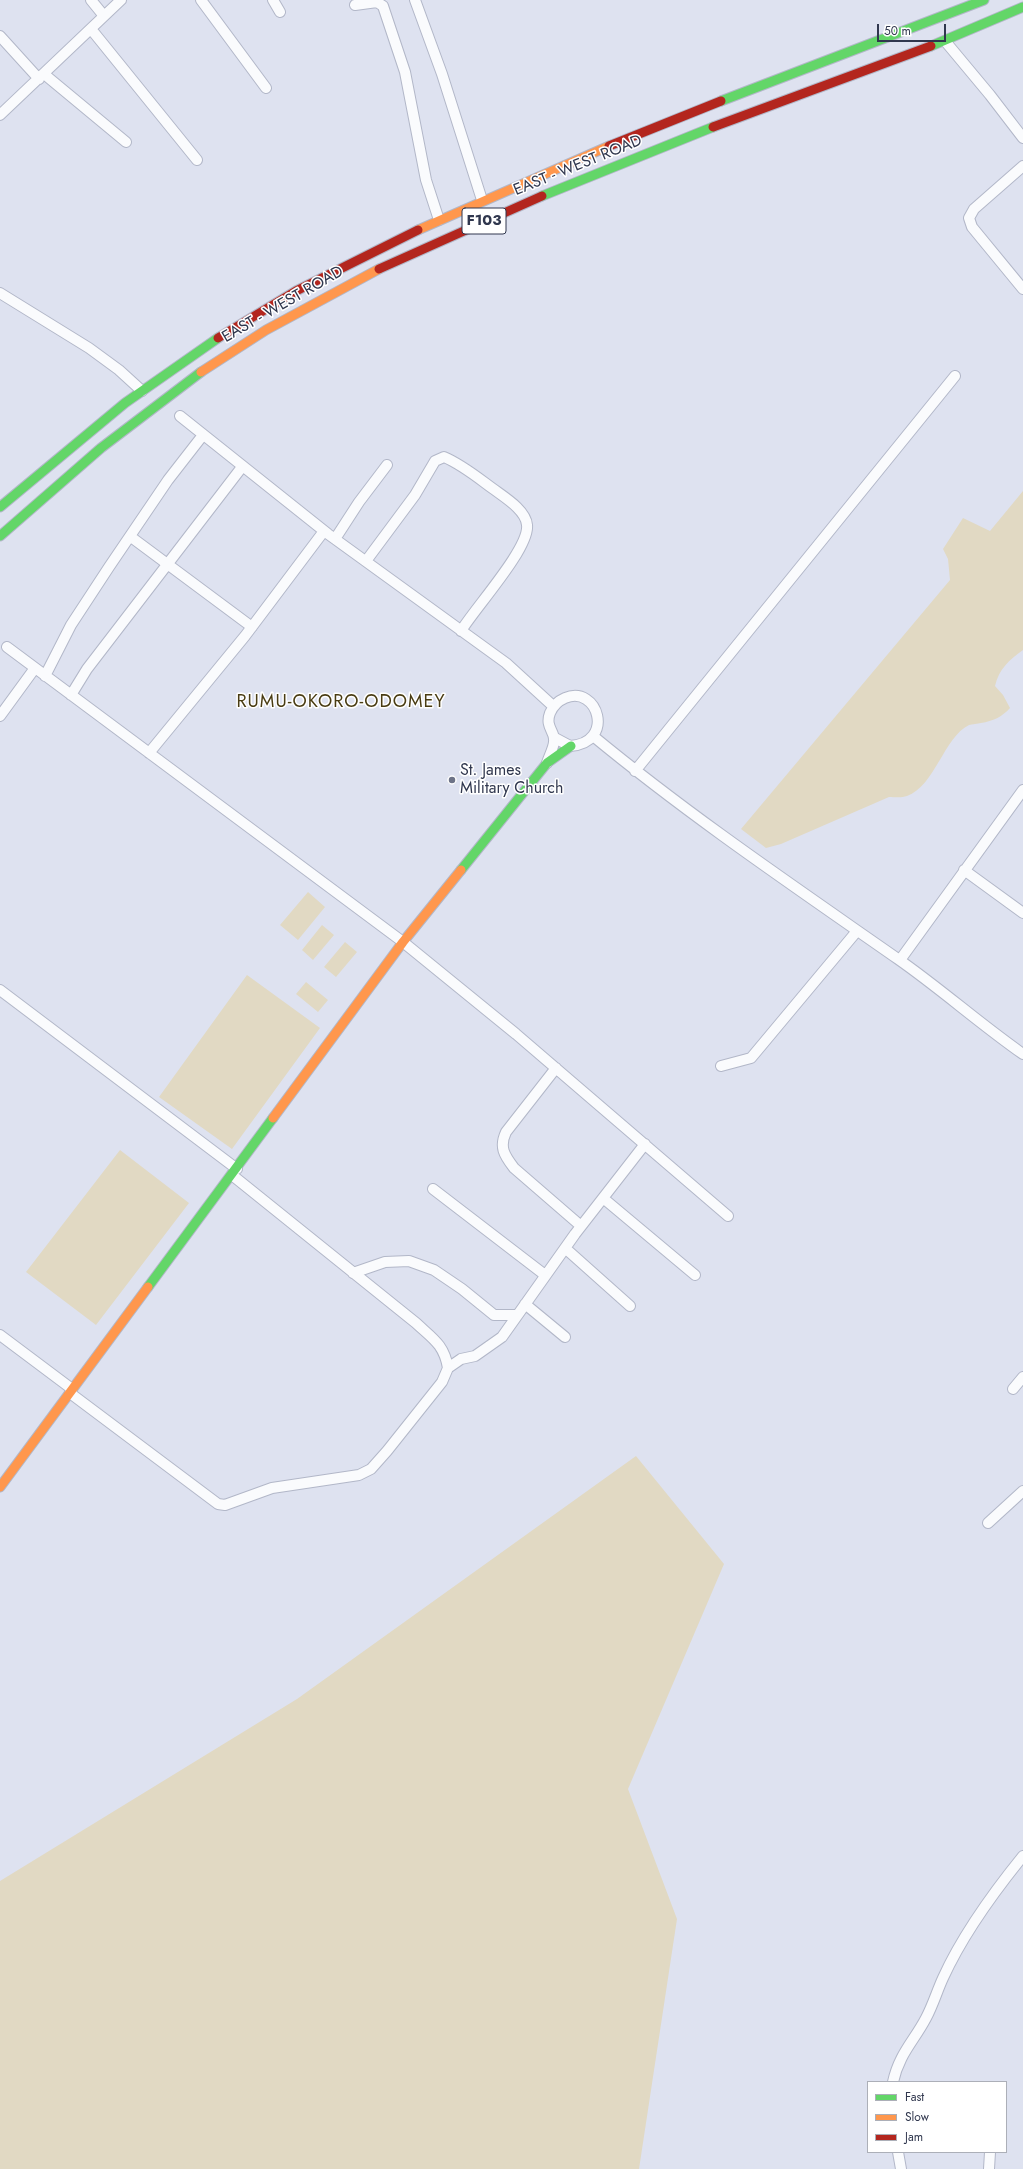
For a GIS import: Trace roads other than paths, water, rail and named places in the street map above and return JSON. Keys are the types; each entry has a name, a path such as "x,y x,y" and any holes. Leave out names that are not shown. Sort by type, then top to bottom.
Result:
{"main road":[{"name":"EAST - WEST ROAD","path":"0,507 35,476 142,390 196,352 258,313 363,256 482,200 672,119 984,0"},
{"name":"EAST - WEST ROAD","path":"0,536 101,448 204,369 266,330 322,298 437,241 515,207 873,66 945,40 1023,7"},
{"path":"0,1487 235,1172 403,942 547,762 571,746"}],"street":[{"path":"91,0 104,16"},
{"path":"0,115 121,0"},
{"path":"201,0 266,88"},
{"path":"273,0 280,12"},
{"path":"415,0 442,74 482,200"},
{"path":"355,5 377,2 383,6 405,72 426,180 439,220"},
{"path":"91,29 197,160"},
{"path":"0,36 41,76 126,142"},
{"path":"945,40 1023,138"},
{"path":"1023,166 974,208 969,218 972,227 1023,289"},
{"path":"0,293 89,348 142,390"},
{"path":"635,771 955,376"},
{"path":"180,416 324,531 506,663 553,706"},
{"path":"45,676 71,625 168,480 203,435"},
{"path":"366,561 415,495 436,461 444,457 453,461 505,498 522,514 528,526 523,544 461,631"},
{"path":"335,539 359,502 387,465"},
{"path":"71,695 87,669 242,467"},
{"path":"149,754 252,627 324,531"},
{"path":"131,537 252,627"},
{"path":"7,647 403,942 556,1068 728,1216"},
{"path":"0,716 35,668"},
{"path":"576,696 585,699 594,708 598,720 593,736 587,742 571,746 562,743 555,738 548,722 549,714 553,706 560,700 568,697 576,696"},
{"path":"593,736 635,771 857,931 900,960 984,1027 1023,1054"},
{"path":"547,762 555,738"},
{"path":"900,960 1023,790"},
{"path":"964,870 1023,913"},
{"path":"721,1066 751,1058 857,931"},
{"path":"0,990 235,1172 440,1345 446,1355 448,1368 442,1382 371,1469 359,1475 345,1479 272,1488 225,1505 218,1504 0,1335"},
{"path":"556,1068 506,1132 501,1142 506,1157 514,1168 581,1226"},
{"path":"448,1368 461,1359 475,1356 502,1337 581,1226 645,1144"},
{"path":"433,1188 545,1275"},
{"path":"603,1198 695,1275"},
{"path":"565,1248 630,1306"},
{"path":"353,1273 385,1262 408,1261 434,1270 462,1289 494,1315 517,1315"},
{"path":"525,1304 565,1337"},
{"path":"1013,1389 1023,1377"},
{"path":"988,1523 1023,1491"},
{"path":"893,2081 895,2070 906,2047 925,2020 943,1978 982,1909 1023,1856"},
{"path":"898,2153 901,2169"},
{"path":"989,2169 990,2153"}],"place":[{"name":"St. James Military Church","path":"452,780"}],"district":[{"name":"RUMU-OKORO-ODOMEY","path":"341,703"}]}
